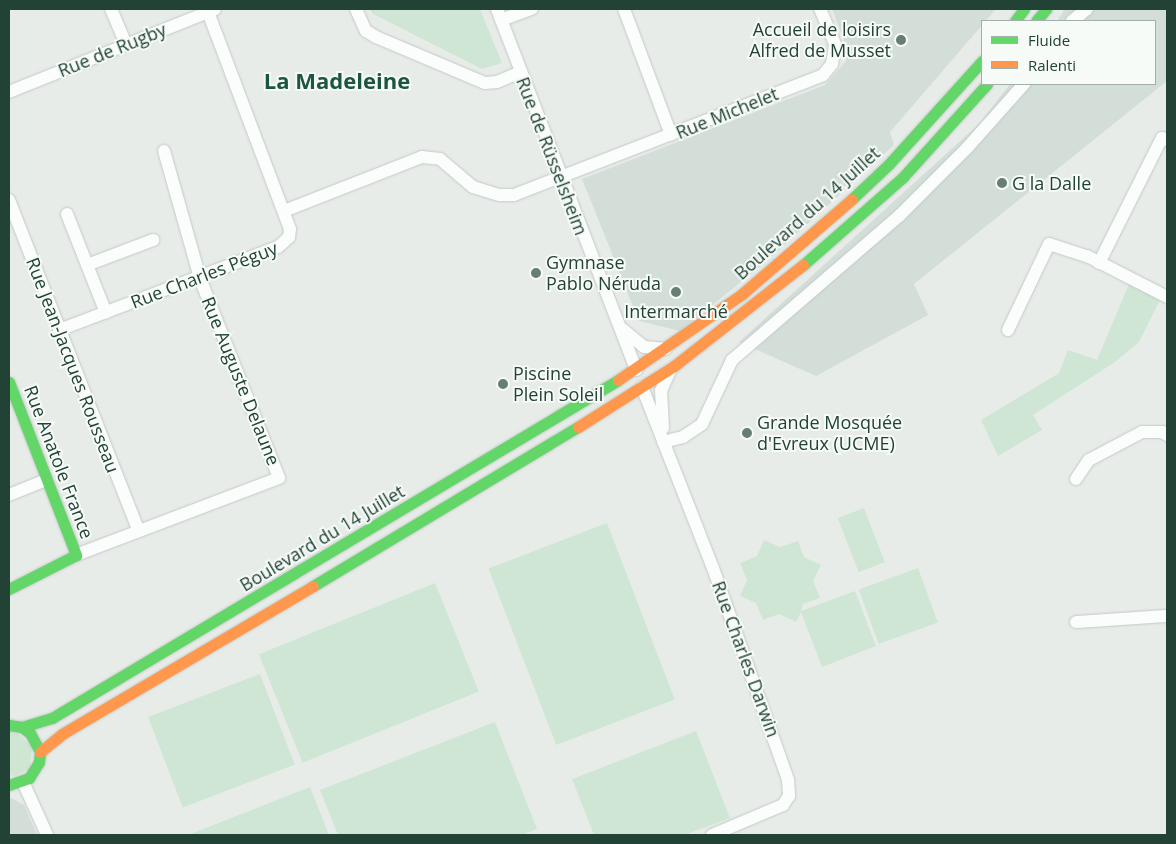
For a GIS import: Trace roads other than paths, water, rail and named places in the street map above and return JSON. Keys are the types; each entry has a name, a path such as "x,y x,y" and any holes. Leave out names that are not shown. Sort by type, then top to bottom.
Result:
{"main road":[{"path":"1015,20 1024,9"},
{"path":"1037,20 1046,9"},
{"name":"Boulevard du 14 Juillet","path":"9,725 22,727 52,718 636,370 742,294 819,230 889,164 981,62"},
{"name":"Boulevard du 14 Juillet","path":"22,782 35,771 40,752 62,734 526,460 674,366 775,289 902,177 986,85"},
{"path":"636,370 642,387"},
{"name":"Rue Anatole France","path":"9,382 76,555"},
{"path":"9,589 76,555"},
{"path":"22,727 37,743 40,752"},
{"path":"9,784 22,782"}],"street":[{"path":"111,9 126,45"},
{"path":"356,9 366,31 376,37 485,83 497,82 520,72"},
{"path":"499,14 532,9"},
{"path":"624,9 671,135"},
{"name":"Rue Michelet","path":"284,211 422,157 440,159 474,186 500,195 514,195 823,75 832,64 835,44 820,9"},
{"path":"1073,20 1086,9"},
{"name":"Rue de Rugby","path":"9,92 212,10"},
{"name":"Rue Charles Péguy","path":"59,330 200,278 284,244 290,229 212,10"},
{"name":"Rue de Rüsselsheim","path":"499,14 520,72 563,176 584,239 627,333 636,370"},
{"path":"674,366 662,383 664,425 662,439 683,437 702,424 732,360 900,216 968,148 1023,85"},
{"path":"1099,263 1162,138 1167,140"},
{"path":"164,151 200,278"},
{"name":"Rue Jean-Jacques Rousseau","path":"9,200 138,530"},
{"path":"66,214 106,313"},
{"path":"87,265 153,240"},
{"path":"1008,330 1049,244 1099,263 1167,297"},
{"name":"Rue Auguste Delaune","path":"76,555 279,478 200,278"},
{"path":"627,333 644,347 666,349"},
{"path":"621,379 627,333"},
{"name":"Rue Charles Darwin","path":"642,387 713,568 788,780 789,796 783,806 712,835"},
{"path":"1076,479 1090,460 1142,432 1162,432 1167,435"},
{"path":"9,495 46,480"},
{"path":"1076,622 1167,616"},
{"path":"22,782 47,835"}],"place":[{"name":"Accueil de loisirs Alfred de Musset","path":"901,40"},
{"name":"G la Dalle","path":"1002,183"},
{"name":"Gymnase Pablo Néruda","path":"536,273"},
{"name":"Intermarché","path":"676,292"},
{"name":"Piscine Plein Soleil","path":"503,384"},
{"name":"Grande Mosquée d'Evreux (UCME)","path":"747,433"}],"district":[{"name":"La Madeleine","path":"337,81"}]}
